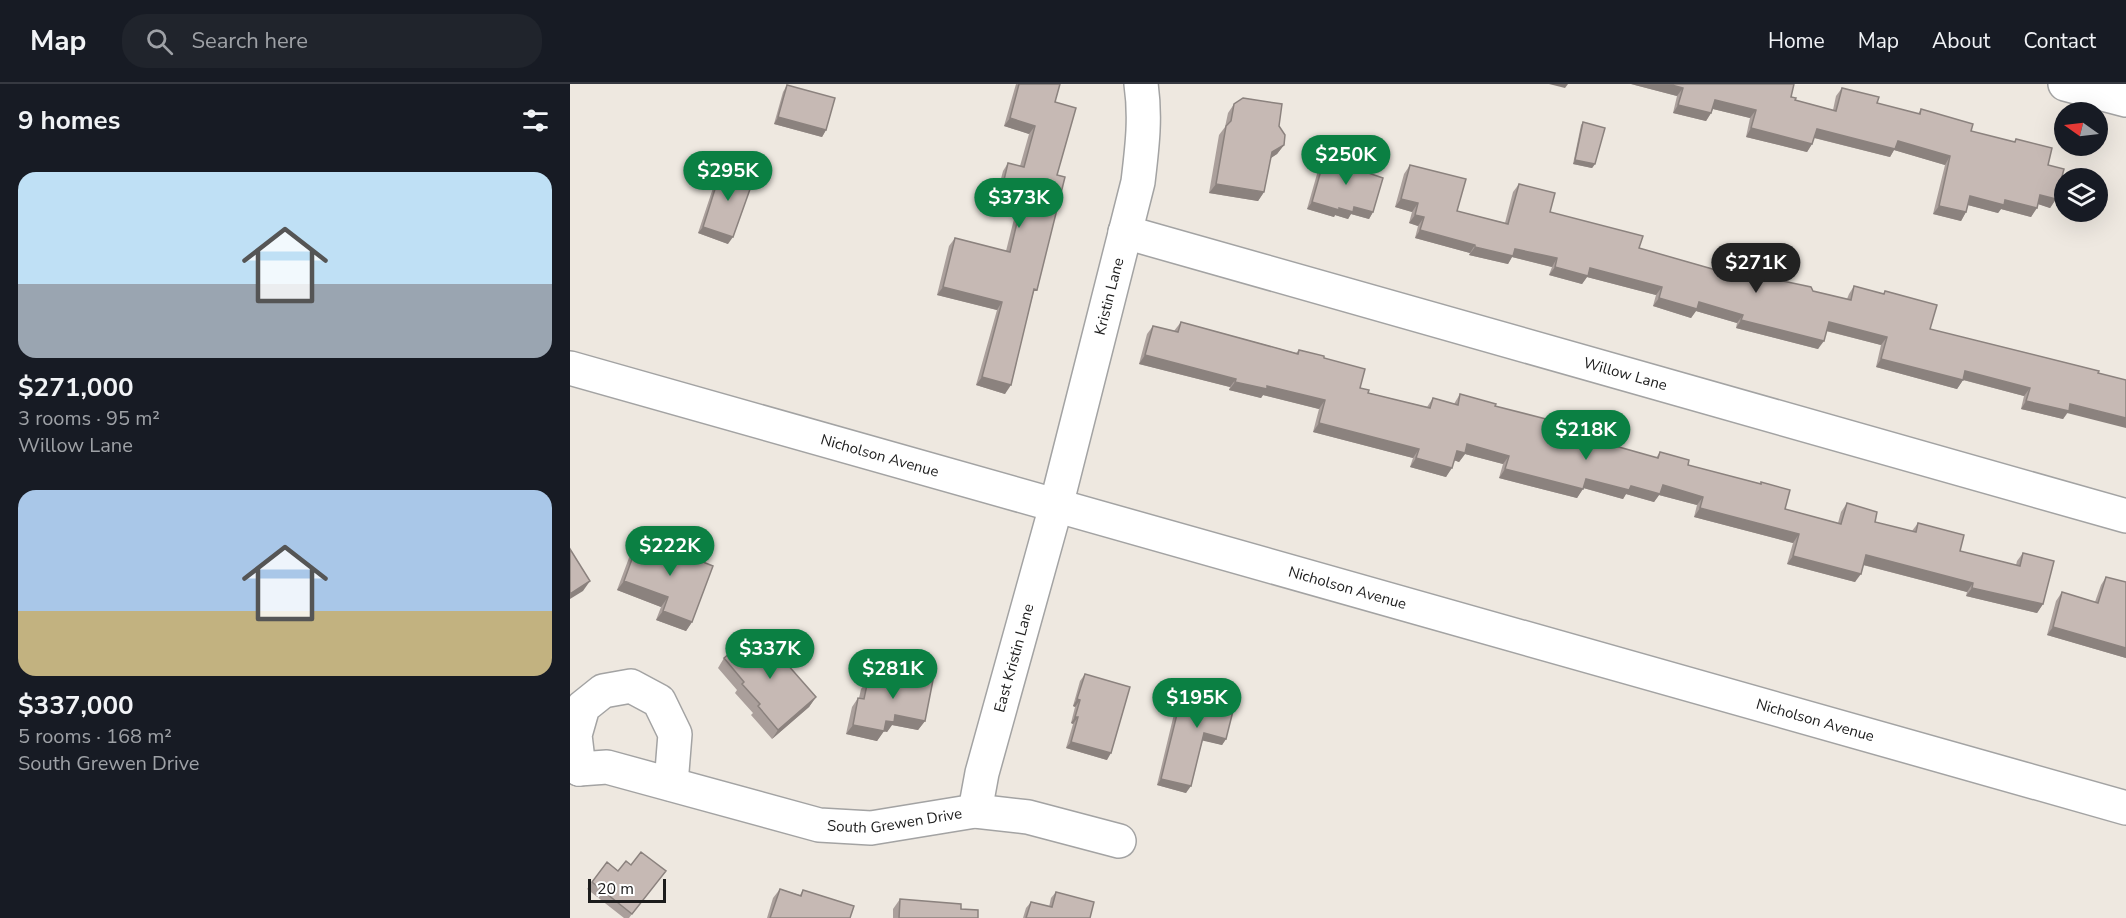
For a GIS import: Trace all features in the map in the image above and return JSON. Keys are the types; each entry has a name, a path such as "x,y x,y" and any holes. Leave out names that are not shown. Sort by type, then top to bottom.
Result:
{"street":[{"name":"Kristin Lane","path":"1056,506 1138,182 1145,109 1141,84"},
{"path":"2065,84 2126,100"},
{"name":"Willow Lane","path":"1125,232 2126,516"},
{"name":"Nicholson Avenue","path":"570,368 2126,808"},
{"name":"East Kristin Lane","path":"975,811 982,773 1056,506"},
{"name":"South Grewen Drive","path":"671,784 675,734 660,701 631,686 603,691 583,707 575,735 574,774 607,767 819,825 871,828 975,811 1028,817 1119,841"}],"building":[{"path":"1019,84 1060,84 1055,102 1076,108 1057,175 1065,177 1037,290 1034,289 1011,385 982,377 1002,302 943,287 955,238 1010,252 1021,206 999,201 1008,163 1024,167 1035,126 1010,118"},
{"path":"1668,84 1794,84 1791,97 1796,98 1795,100 1836,111 1842,88 1879,97 1877,103 1920,114 1921,109 1973,124 1971,131 2052,148 2048,165 2060,168 2054,168 2054,198 2040,195 2037,208 2005,200 2004,205 1970,196 1966,212 1939,206 1950,156 1898,141 1895,149 1817,129 1812,144 1751,128 1756,110 1715,100 1711,113 1678,105 1683,88"},
{"path":"787,85 835,98 826,130 778,117"},
{"path":"1243,98 1282,104 1279,126 1285,135 1284,145 1272,152 1264,192 1216,184 1226,126 1231,121 1234,104"},
{"path":"1583,122 1605,128 1595,164 1575,160"},
{"path":"1326,153 1353,161 1351,167 1383,178 1373,212 1354,207 1353,212 1339,208 1339,210 1312,202"},
{"path":"1410,165 1466,179 1457,211 1508,224 1519,184 1555,193 1550,212 1643,236 1639,248 1751,280 1754,271 1779,278 1778,280 1811,287 1813,291 1851,300 1854,286 1884,294 1885,291 1937,305 1930,329 2099,371 2098,373 2126,380 2126,418 2070,404 2069,411 2026,401 2030,388 1965,371 1963,380 1881,359 1887,337 1829,322 1824,341 1741,320 1743,315 1699,302 1697,309 1659,298 1662,287 1590,268 1588,276 1555,267 1557,258 1515,249 1513,256 1420,230 1424,217 1415,215 1418,203 1401,199"},
{"path":"722,167 754,178 733,237 703,227"},
{"path":"1181,322 1298,354 1299,350 1324,356 1324,358 1365,369 1360,388 1369,390 1368,393 1430,408 1433,398 1458,405 1460,394 1496,404 1495,406 1550,420 1548,427 1658,458 1660,452 1689,460 1688,465 1790,490 1785,509 1841,524 1847,503 1877,512 1875,522 1916,532 1918,523 1964,535 1960,551 2020,566 2023,553 2054,561 2043,604 1972,588 1973,583 1866,555 1861,574 1793,556 1799,534 1700,508 1703,497 1663,485 1660,494 1631,486 1629,490 1586,479 1583,489 1505,469 1509,456 1467,444 1465,453 1457,451 1452,468 1416,458 1419,449 1319,423 1325,400 1267,386 1267,389 1235,382 1236,379 1145,355 1153,326 1178,332"},
{"path":"640,537 713,566 692,622 663,611 668,597 624,581"},
{"path":"570,549 590,581 570,594"},
{"path":"2106,577 2126,582 2126,648 2053,627 2062,592 2098,603"},
{"path":"757,630 816,697 778,730 724,658"},
{"path":"877,670 933,680 925,721 895,715 894,722 886,721 884,731 853,725 858,698 864,699 868,680 875,681"},
{"path":"1085,674 1130,687 1111,753 1071,742 1078,717 1075,717 1080,700 1077,699"},
{"path":"1210,684 1238,691 1226,739 1204,733 1191,786 1161,779 1184,686 1208,692"},
{"path":"641,852 666,871 632,914 592,882 607,862 618,871 626,861 631,865"},
{"path":"780,889 801,896 803,890 854,906 850,918 770,918"},
{"path":"1056,892 1094,902 1090,918 1026,918 1031,902 1052,907"},
{"path":"900,899 961,904 961,909 978,910 978,918 899,918"}]}
